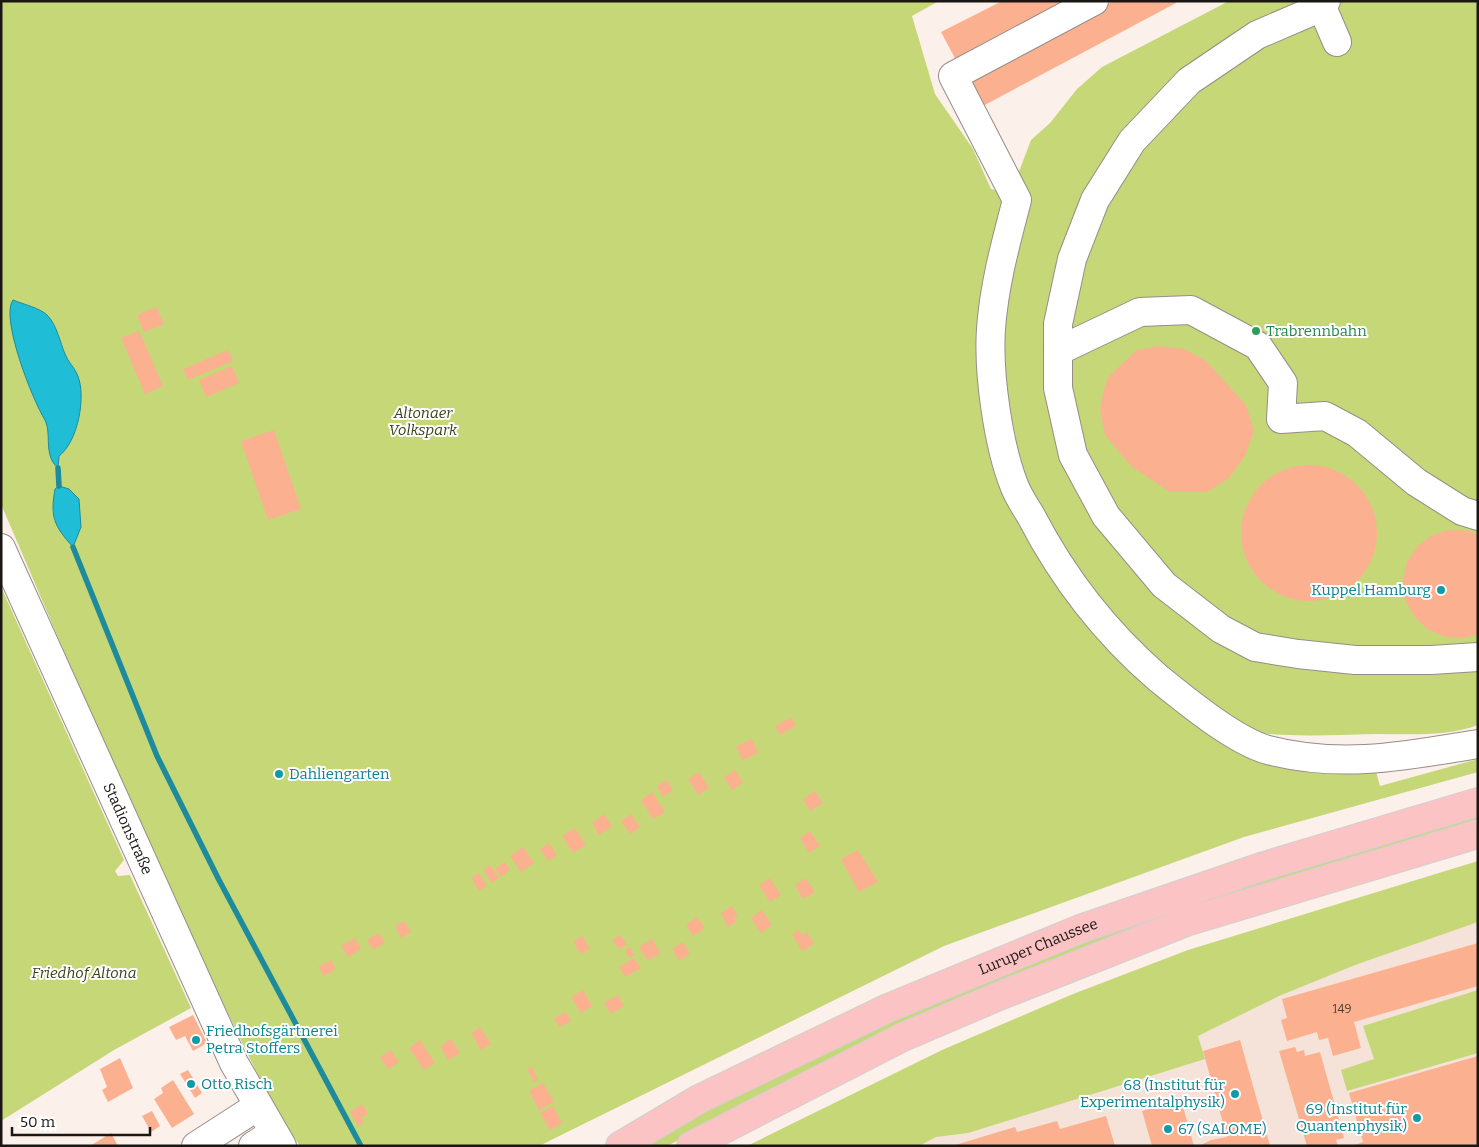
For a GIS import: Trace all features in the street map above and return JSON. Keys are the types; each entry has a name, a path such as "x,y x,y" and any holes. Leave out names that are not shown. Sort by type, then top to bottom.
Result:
{"main road":[{"name":"Luruper Chaussee","path":"620,1146 699,1100 888,1008 1103,919 1264,866 1478,802"},
{"name":"Luruper Chaussee","path":"690,1146 903,1037 999,996 1186,922 1478,834"}],"street":[{"path":"1094,1 954,76 1017,200 997,281 991,330 993,378 1000,432 1018,493 1064,573 1091,609 1133,656 1223,727 1267,749 1333,760 1384,760 1478,744"},
{"path":"1337,42 1324,4 1257,35 1189,81 1132,141 1095,200 1072,259 1058,324 1058,388 1073,456 1106,516 1164,585 1221,629 1255,647 1298,654 1365,660 1431,660 1478,657"},
{"path":"1058,351 1140,312 1191,310 1258,346 1283,383 1281,419 1325,416 1357,433 1416,482 1462,511 1478,516"},
{"name":"Stadionstraße","path":"1,548 218,1028 258,1106 269,1141"},
{"path":"196,1146 258,1106"}],"shaded area":[{"path":"1478,881 1478,1146 798,1146"}],"green space":[{"name":"Altonaer Volkspark","path":"1,1 939,1 912,16 935,94 973,149 991,189 1004,192 1015,182 1031,140 1050,123 1077,89 1102,67 1229,1 1478,1 1478,725 1466,729 1427,734 1293,735 1244,731 1375,768 1380,786 1478,759 1478,772 1244,837 944,946 539,1146 300,1146 274,1108 151,855 1,504"},
{"name":"Friedhof Altona","path":"1,587 124,860 115,871 118,876 130,875 191,1008 114,1050 1,1121"},
{"path":"1478,812 1478,824 852,1053 667,1146 638,1146 692,1116 912,1009 1180,904"},
{"path":"1478,861 1478,922 1355,965 1279,996 1198,1036 1205,1059 968,1133 936,1137 919,1146 747,1146 942,1050 1073,994 1188,950"},
{"path":"1478,990 1478,1053 1347,1091 1341,1070 1374,1059 1363,1026"}],"water":[{"path":"13,300 36,308 48,316 54,324 66,357 76,371 80,383 81,405 79,418 71,440 59,456 58,468 53,463 49,451 45,420 26,377 14,340 10,309"},
{"path":"59,486 69,489 79,499 81,527 73,547 61,533 53,514 55,489"}],"building":[{"path":"1002,1 1075,1 957,62 941,32"},
{"path":"1113,1 1175,1 1176,3 981,107 966,79"},
{"path":"156,307 164,324 144,332 137,315"},
{"path":"139,331 163,386 145,394 121,338"},
{"path":"1160,346 1184,349 1205,360 1246,405 1254,431 1245,456 1229,478 1207,492 1170,492 1131,466 1105,435 1100,409 1109,376 1137,350"},
{"path":"228,350 233,361 188,380 183,369"},
{"path":"232,366 239,383 206,397 199,380"},
{"path":"274,430 301,509 268,520 241,441"},
{"path":"1309,465 1335,470 1357,485 1372,507 1377,533 1372,559 1357,581 1335,596 1309,601 1283,596 1261,581 1246,559 1241,533 1246,507 1261,485 1283,470"},
{"name":"Kuppel Hamburg","path":"1447,530 1464,530 1478,534 1478,634 1464,638 1445,637 1427,629 1414,616 1405,600 1403,581 1407,562 1418,546 1431,536"},
{"path":"791,717 796,726 780,735 775,726"},
{"path":"752,739 758,753 742,760 736,746"},
{"path":"735,770 743,783 732,790 724,777"},
{"path":"699,772 709,788 698,795 688,779"},
{"path":"667,780 673,790 663,797 657,786"},
{"path":"815,791 823,803 810,811 803,799"},
{"path":"652,792 665,812 653,819 641,800"},
{"path":"604,814 612,826 599,835 592,823"},
{"path":"631,814 640,827 630,834 621,821"},
{"path":"575,828 586,845 573,853 562,836"},
{"path":"810,831 820,846 809,853 800,838"},
{"path":"549,843 557,855 548,861 540,849"},
{"path":"523,847 534,863 521,872 510,856"},
{"path":"858,850 878,882 859,892 841,859"},
{"path":"505,862 510,870 501,877 495,869"},
{"path":"490,865 499,878 492,883 483,870"},
{"path":"479,873 487,886 479,891 471,878"},
{"path":"770,878 781,895 770,902 759,885"},
{"path":"806,878 815,892 803,899 795,885"},
{"path":"732,906 738,916 734,918 736,922 728,927 721,913"},
{"path":"762,910 772,925 761,933 751,918"},
{"path":"697,917 705,928 693,936 686,925"},
{"path":"404,921 411,932 401,938 395,926"},
{"path":"799,930 802,935 807,932 814,944 802,951 792,934"},
{"path":"379,933 385,943 373,950 367,940"},
{"path":"620,935 627,944 619,949 612,940"},
{"path":"582,936 590,948 581,954 573,942"},
{"path":"355,938 361,949 348,957 341,946"},
{"path":"652,939 661,954 647,960 639,947"},
{"path":"683,942 690,954 679,961 672,949"},
{"path":"1478,943 1478,986 1354,1022 1361,1048 1333,1056 1328,1038 1319,1040 1317,1032 1287,1041 1281,1020 1287,1018 1282,999"},
{"path":"630,947 634,955 629,958 625,950"},
{"path":"634,958 641,968 625,977 619,967"},
{"path":"331,960 336,969 324,976 318,967"},
{"path":"583,990 592,1006 581,1013 571,997"},
{"path":"618,995 624,1006 611,1014 604,1003"},
{"path":"566,1012 571,1021 559,1027 554,1018"},
{"path":"193,1015 207,1043 193,1051 185,1036 176,1040 169,1027"},
{"path":"480,1027 491,1044 481,1050 471,1033"},
{"path":"451,1039 460,1053 448,1060 440,1046"},
{"path":"420,1040 435,1063 424,1070 409,1048"},
{"name":"68 (Institut für Experimentalphysik)","path":"1240,1040 1270,1146 1199,1146 1211,1140 1227,1137 1203,1051"},
{"name":"69 (Institut für Quantenphysik)","path":"1295,1047 1297,1052 1304,1050 1305,1056 1320,1052 1344,1138 1336,1140 1338,1146 1307,1146 1279,1051"},
{"path":"391,1050 399,1062 388,1069 380,1057"},
{"name":"69 (Institut für Quantenphysik)","path":"1478,1056 1478,1146 1352,1146 1363,1142 1349,1093"},
{"path":"120,1058 133,1088 108,1102 102,1090 107,1087 100,1069"},
{"path":"532,1067 538,1080 534,1082 527,1069"},
{"name":"Otto Risch","path":"188,1070 202,1093 195,1098 180,1074"},
{"path":"173,1080 194,1114 172,1128 154,1099 163,1093 161,1088"},
{"path":"543,1083 554,1102 539,1110 529,1091"},
{"name":"67 (SALOME)","path":"1181,1100 1194,1146 1152,1146 1142,1111"},
{"path":"362,1104 368,1114 361,1118 364,1122 358,1126 350,1112"},
{"path":"553,1106 562,1123 550,1130 540,1113"},
{"path":"152,1111 160,1126 151,1132 142,1116"},
{"path":"1106,1116 1115,1146 952,1146 1015,1127 1017,1132 1057,1121 1060,1129"},
{"path":"111,1133 118,1146 90,1146"}],"waterway":[{"path":"58,468 59,486"},
{"path":"73,547 157,756 219,880 361,1146"}],"place":[{"name":"Trabrennbahn","path":"1256,331"},
{"name":"Kuppel Hamburg","path":"1441,590"},
{"name":"Dahliengarten","path":"279,774"},
{"name":"Friedhofsgärtnerei Petra Stoffers","path":"196,1040"},
{"name":"Otto Risch","path":"191,1084"},
{"name":"68 (Institut für Experimentalphysik)","path":"1235,1094"},
{"name":"69 (Institut für Quantenphysik)","path":"1417,1118"},
{"name":"67 (SALOME)","path":"1168,1129"}]}
